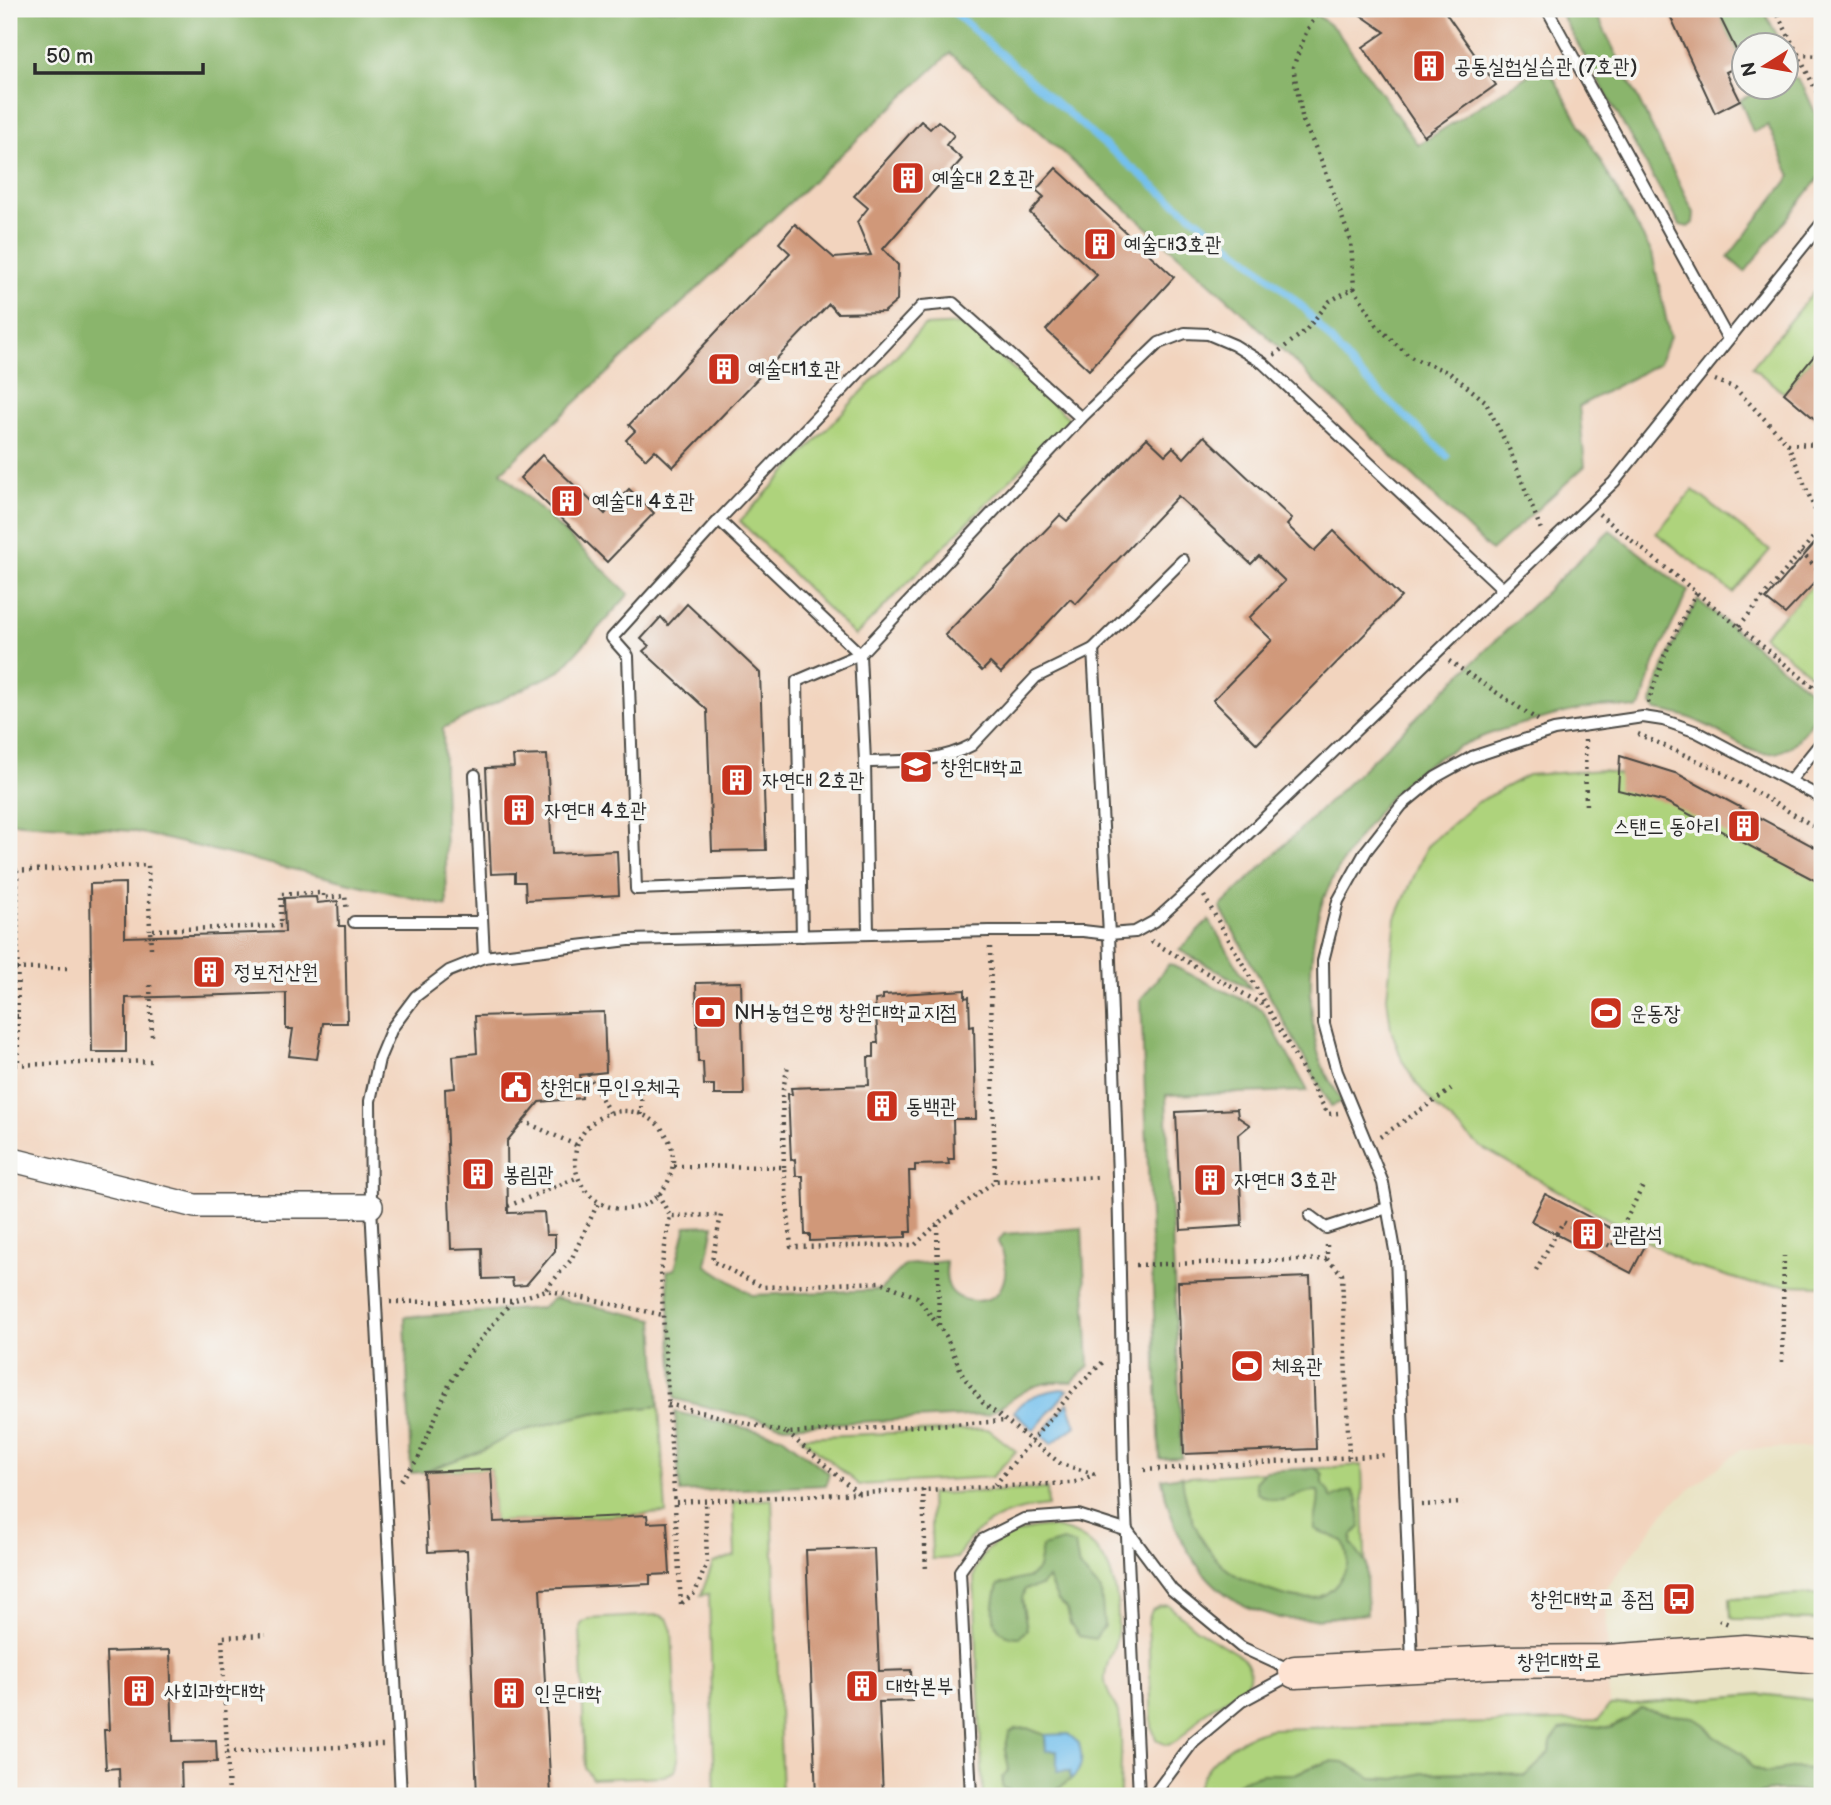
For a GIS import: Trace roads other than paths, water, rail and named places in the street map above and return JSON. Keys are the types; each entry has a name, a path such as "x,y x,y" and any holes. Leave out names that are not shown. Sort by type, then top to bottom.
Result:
{"street":[{"path":"9,1159 195,1206 371,1206"},
{"name":"창원대학로","path":"1295,1672 1606,1661 1745,1651 1822,1657"}],"lane":[{"path":"1547,9 1728,339"},
{"path":"401,1796 375,1302 370,1101 379,1059 391,1028 416,996 449,971 484,957 629,940 989,931 1083,931 1109,934 1135,932 1155,921 1197,883 1614,482 1822,223"},
{"path":"801,883 636,889 628,656 612,638 719,520 922,306 953,303 1081,418"},
{"path":"802,936 797,681 860,654 1081,418 1159,343 1185,333 1208,334 1234,345 1263,363 1503,589"},
{"path":"719,520 860,654 869,934"},
{"path":"865,762 925,760 962,751 980,739 1036,677 1093,649 1183,561"},
{"path":"1093,649 1109,934 1121,1345 1139,1796"},
{"path":"1412,1666 1396,1256 1383,1183 1336,1072 1324,1024 1323,961 1338,901 1366,851 1394,814 1436,776 1472,757 1554,730 1643,717 1663,720 1696,732 1822,799"},
{"path":"1790,781 1822,741"},
{"path":"475,775 484,957"},
{"path":"351,919 482,922"},
{"path":"1310,1216 1326,1228 1387,1208"},
{"path":"971,1796 960,1571 982,1540 1024,1518 1078,1515 1128,1531 1172,1590 1241,1647 1295,1672"},
{"path":"1153,1796 1193,1742 1242,1701 1295,1672"}],"water":[{"path":"1061,1389 1068,1390 1034,1430 1014,1412 1028,1398"},
{"path":"1068,1403 1076,1426 1051,1444 1041,1435"},
{"path":"1068,1734 1079,1743 1081,1754 1080,1767 1071,1779 1070,1771 1057,1771 1057,1751 1046,1751 1045,1735"}],"waterway":[{"path":"950,9 1093,135 1161,192 1246,257 1304,308 1356,370 1447,456"}],"place":[{"name":"공동실험실습관 (7호관)","path":"1429,66"},
{"name":"예술대 2호관","path":"908,178"},
{"name":"예술대3호관","path":"1100,244"},
{"name":"예술대1호관","path":"724,369"},
{"name":"예술대 4호관","path":"567,501"},
{"name":"창원대학교","path":"916,767"},
{"name":"자연대 2호관","path":"737,780"},
{"name":"자연대 4호관","path":"519,810"},
{"name":"스탠드 동아리","path":"1744,826"},
{"name":"정보전산원","path":"209,972"},
{"name":"NH농협은행 창원대학교지점","path":"710,1012"},
{"name":"운동장","path":"1606,1013"},
{"name":"창원대 무인우체국","path":"516,1087"},
{"name":"동백관","path":"882,1106"},
{"name":"봉림관","path":"478,1174"},
{"name":"자연대 3호관","path":"1210,1180"},
{"name":"관람석","path":"1588,1234"},
{"name":"체육관","path":"1247,1366"},
{"name":"창원대학교 종점","path":"1679,1599"},
{"name":"대학본부","path":"862,1686"},
{"name":"사회과학대학","path":"139,1691"},
{"name":"인문대학","path":"509,1693"}]}
